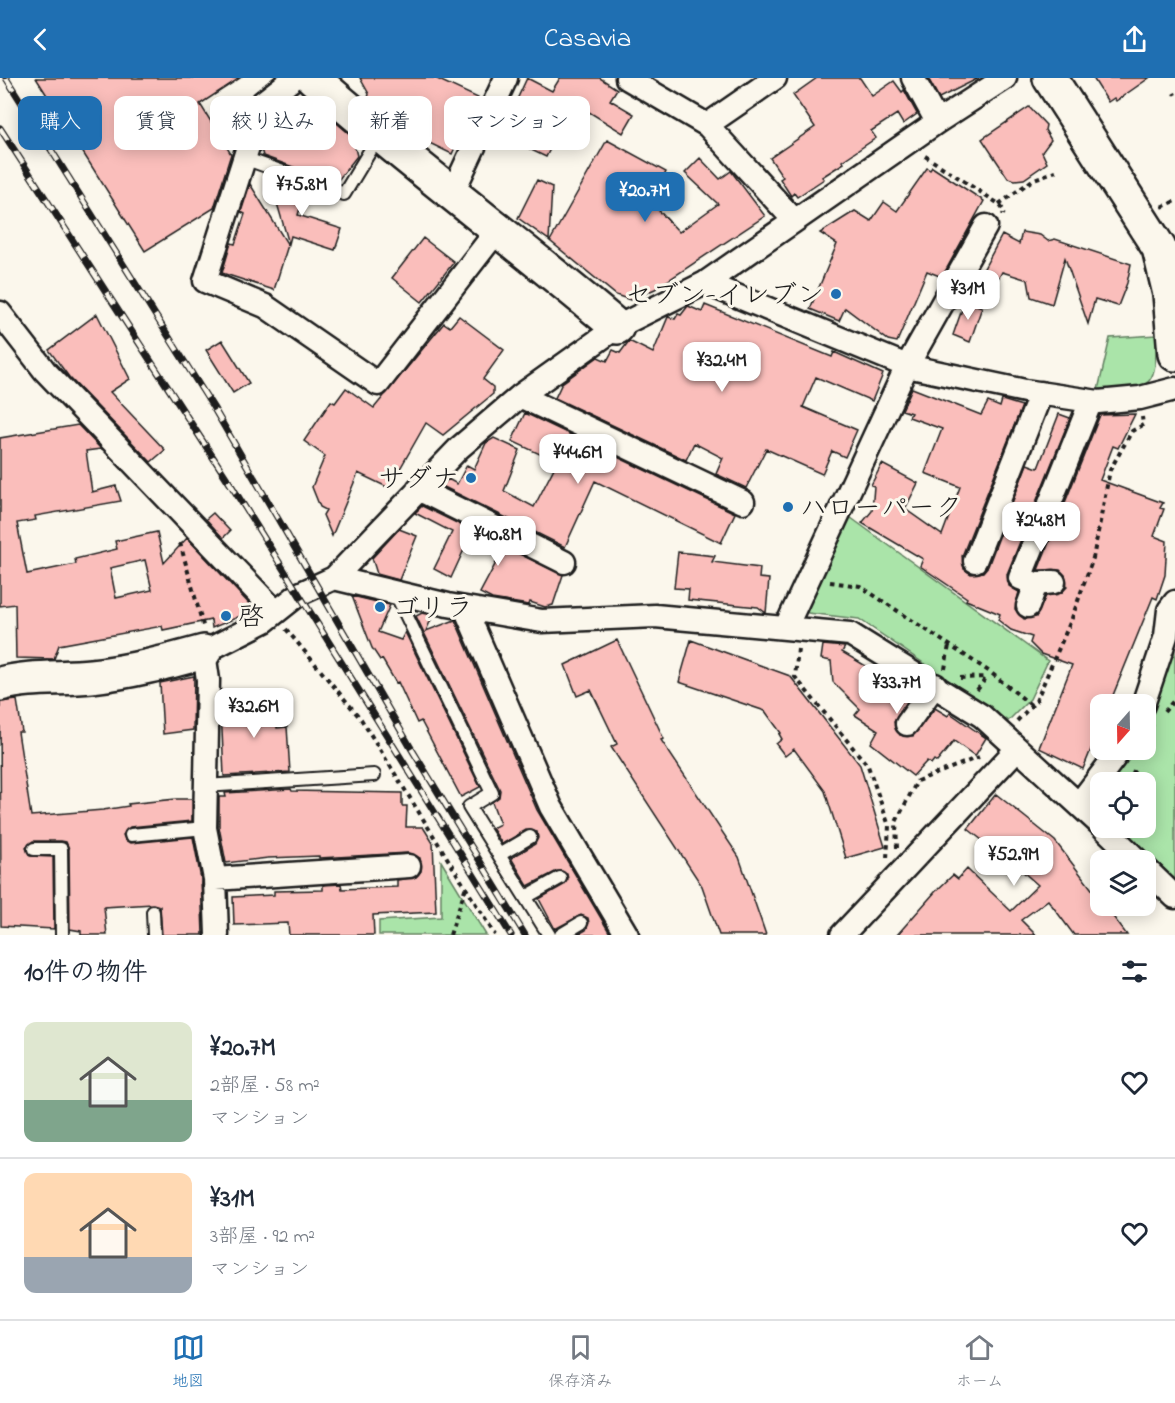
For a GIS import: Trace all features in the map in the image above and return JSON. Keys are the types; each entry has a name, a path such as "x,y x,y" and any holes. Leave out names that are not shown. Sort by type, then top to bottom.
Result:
{"street":[{"path":"294,78 262,103 205,281 265,306 378,384 499,228"},
{"path":"313,78 348,109"},
{"path":"452,194 506,78"},
{"path":"627,78 707,125 794,219"},
{"path":"707,125 775,78"},
{"path":"913,78 937,122"},
{"path":"0,684 38,678 92,676 149,667 207,651 265,621 299,594 334,578 459,448 520,396 617,327 705,282 794,219 1005,78"},
{"path":"1050,78 1159,248 1170,294 1175,354"},
{"path":"397,150 499,228 617,327"},
{"path":"793,628 808,576 907,366 994,221"},
{"path":"705,282 907,366 1090,401 1140,398 1175,389"},
{"path":"0,313 45,371 276,612"},
{"path":"975,561 1041,393"},
{"path":"520,396 743,502"},
{"path":"1028,606 1045,583 1020,578 1090,401"},
{"path":"418,489 564,562"},
{"path":"334,578 465,609 542,621 655,616 850,634 945,679 1010,743 1090,815"},
{"path":"1147,694 1166,636 1169,610 1175,602"},
{"path":"465,609 551,807 627,935"},
{"path":"207,651 205,828 215,879 217,935"},
{"path":"907,724 945,679"},
{"path":"842,935 893,882 1010,743"},
{"path":"1079,804 1112,760"},
{"path":"1114,838 1126,850"},
{"path":"215,879 409,866"},
{"path":"1156,879 1175,897"}],"lane":[{"path":"244,158 344,194 371,150"},
{"path":"396,594 492,793 469,807 549,935"},
{"path":"205,786 374,775"},
{"path":"131,835 205,828"},
{"path":"499,855 530,837"},
{"path":"34,849 61,849 62,935"},
{"path":"526,897 560,878"},
{"path":"153,912 154,935"},
{"path":"561,935 581,923"}],"path":[{"path":"916,150 999,204 1004,211 994,221"},
{"path":"999,204 1034,179 1056,171"},
{"path":"1157,210 1175,201"},
{"path":"897,853 896,822 917,780 978,758 1010,743 1031,705 1036,701 1093,558 1110,470 1132,430 1143,425 1140,398"},
{"path":"178,509 175,522 207,651"},
{"path":"808,576 824,582 845,582 860,586 990,672 1031,705"},
{"path":"793,628 795,677 868,766 889,826 887,857 893,882"},
{"path":"949,645 945,679 987,677"},
{"path":"976,693 990,672"},
{"path":"450,935 466,886"}],"green space":[{"path":"1156,335 1155,367 1147,383 1129,388 1098,390 1110,338"},
{"path":"847,515 1048,661 1030,699 1008,721 859,619 808,613 802,604"},
{"path":"1175,628 1175,879 1156,861 1156,850 1144,850 1132,838 1156,838 1156,772 1117,772 1125,760 1156,760 1154,694"},
{"path":"441,861 486,935 379,935 379,921 441,917"}],"building":[{"path":"36,78 240,78 200,104 210,120 210,150 229,150 231,154 214,208 145,251 81,150 102,150 102,96 47,96"},
{"path":"360,78 435,78 474,96 444,96 444,150 454,150 452,154 432,144 432,96 368,96"},
{"path":"527,78 552,91 560,78 600,78 617,89 610,100 634,114 623,133 590,113 590,96 519,96"},
{"path":"817,78 860,78 872,96 894,81 902,92 904,90 917,114 903,124 897,114 871,131 876,138 842,161 844,163 822,177 824,179 797,197 794,193 791,196 780,179 783,177 770,158 815,127 793,95"},
{"path":"928,78 979,78 939,98"},
{"path":"1093,78 1149,78 1116,101 1114,98 1108,102"},
{"path":"1029,107 1046,125 1045,130 1051,140 1042,152 1047,163 1024,179 1015,180 1008,178 982,139"},
{"path":"336,122 348,133 348,150 356,150 357,156 339,179 312,171 312,174 263,156 261,150 336,150"},
{"path":"607,140 666,172 651,202 679,232 718,204 685,173 700,158 720,179 731,171 765,216 655,289 630,300 616,295 550,241"},
{"path":"531,150 549,150 546,157"},
{"path":"932,167 984,201 942,277 927,271 897,342 888,340 845,308 839,321 810,309 837,244 820,233 855,211 871,221 884,202 897,211 927,168 930,170"},
{"path":"269,176 306,189 298,215 342,229 335,250 291,236 289,244"},
{"path":"537,180 552,187 549,240 518,218"},
{"path":"250,184 288,245 274,290 222,273 231,243 235,244 245,214 241,212"},
{"path":"1022,232 1040,235 1048,241 1055,239 1131,264 1118,306 1095,299 1088,324 1065,258 1052,304 1031,297 1028,280 1002,272 996,283 981,274 1002,235 1019,244"},
{"path":"423,238 454,262 422,302 392,278"},
{"path":"965,301 982,307 970,342 953,335"},
{"path":"705,305 832,357 834,352 883,374 872,401 816,377 803,407 857,430 845,457 832,451 822,474 766,449 746,488 716,474 723,458 694,443 686,460 555,398 562,383 598,357 607,361 613,350 620,353 629,341 653,353 668,317 675,319 688,306 702,312"},
{"path":"97,314 130,379 110,392 165,450 151,462 69,377 49,350"},
{"path":"459,316 504,350 483,379 493,387 493,394 443,435 426,423 389,488 358,473 332,536 323,515 326,510 320,507 312,487 325,456 304,441 331,401 335,403 346,388 374,408 444,323 450,327"},
{"path":"222,340 249,383 233,393 206,350"},
{"path":"912,388 981,415 988,402 1000,407 1002,400 1022,406 962,556 964,569 971,574 983,572 988,566 1027,464 1038,468 1059,414 1070,418 1007,574 1009,586 1019,592 1015,609 1024,619 1036,617 1046,596 1061,593 1067,587 1065,575 1060,570 1038,570 1100,415 1135,414 1118,448 1113,446 1100,480 1163,503 1160,508 1164,509 1154,536 1167,541 1165,575 1157,599 1153,597 1113,694 1090,694 1090,752 1083,769 1039,748 1072,665 1041,654 1030,643 1032,637 1011,630 998,620 1000,614 966,600 967,598 920,566 923,559 862,523 872,511 874,486 871,485 882,464 918,483 905,509 942,535 960,487 925,473 942,429 909,417 911,413 902,410"},
{"path":"525,413 735,513 721,543 595,481 565,547 442,486 448,479 457,484 467,465 474,469 486,443 494,438 520,450 504,491 534,507 557,462 512,441"},
{"path":"78,425 101,449 86,451 92,492 116,486 121,501 35,516 36,520 17,523 27,574 76,564 75,559 117,549 115,541 157,532 164,563 187,538 255,610 212,628 211,620 163,630 162,626 59,645 54,659 16,658 15,604 0,606 0,438","holes":["145,560 152,590 116,598 110,568"]},
{"path":"422,506 563,575 553,605 545,607 530,602 529,605 492,599 480,593 499,557 468,541 451,578 434,569 452,532 415,513"},
{"path":"213,513 230,531 223,538 206,519"},
{"path":"399,529 417,536 399,580 377,574 372,558"},
{"path":"678,552 715,556 712,562 760,568 759,578 769,579 766,613 758,607 688,600 689,589 674,588"},
{"path":"352,596 390,605 378,632 401,640 405,632 480,787 461,797 421,721 417,723 398,682 396,683 382,659 380,660 372,648"},
{"path":"422,613 433,615 426,631 455,620 537,810 611,935 577,935 586,930 589,923 588,918 581,915 555,929 539,899 564,885 568,879 567,874 557,871 528,886 511,858 535,844 538,838 537,832 526,830 502,844 492,828 500,824 492,802 499,797 500,790 416,616"},
{"path":"617,640 664,739 661,740 739,857 766,935 719,935 702,886 611,747 617,744 591,690 577,696 565,665"},
{"path":"691,640 790,676 860,765 885,847 846,858 825,791 794,749 785,756 776,744 782,739 779,734 781,733 765,711 679,682"},
{"path":"823,645 845,647 842,652 881,675 884,671 914,691 894,722 900,735 913,736 935,708 948,716 950,713 986,738 975,756 954,741 937,762 934,760 931,764 927,761 913,776 871,743 878,730 855,715 860,709 833,682 831,661 821,659"},
{"path":"194,676 193,730 163,734 160,683"},
{"path":"275,698 277,728 287,727 290,772 224,776 221,707 242,705 242,701"},
{"path":"17,700 22,732 18,732 31,816 192,799 192,821 130,827 123,835 125,840 131,843 193,837 201,879 203,935 162,935 160,906 153,904 104,907 107,935 81,935 81,931 70,929 69,849 66,842 61,841 33,841 26,848 30,856 53,857 54,929 1,926 0,702"},
{"path":"291,789 292,791 402,793 402,806 407,806 406,827 423,827 433,843 436,912 373,915 374,935 289,935 288,923 234,925 233,897 274,895 274,891 323,890 323,885 341,884 342,889 397,887 397,880 416,877 421,871 420,858 408,853 319,858 319,856 268,858 226,863 219,827 219,797 226,797 225,793"},
{"path":"996,794 1055,841 1090,887 1090,916 1113,916 1127,935 1074,935 1048,900 1021,920 1036,935 897,935 953,875 958,879 967,869 1011,911 1038,885 989,842 987,844 968,829"}],"railway":[{"path":"6,78 213,407 411,748 525,935"},
{"path":"0,128 231,485 511,935"}],"place":[{"name":"セブン-イレブン","path":"836,294"},
{"name":"サダナ","path":"471,478"},
{"name":"ハローパーク","path":"788,507"},
{"name":"ゴリラ","path":"380,607"},
{"name":"啓","path":"226,616"}]}
